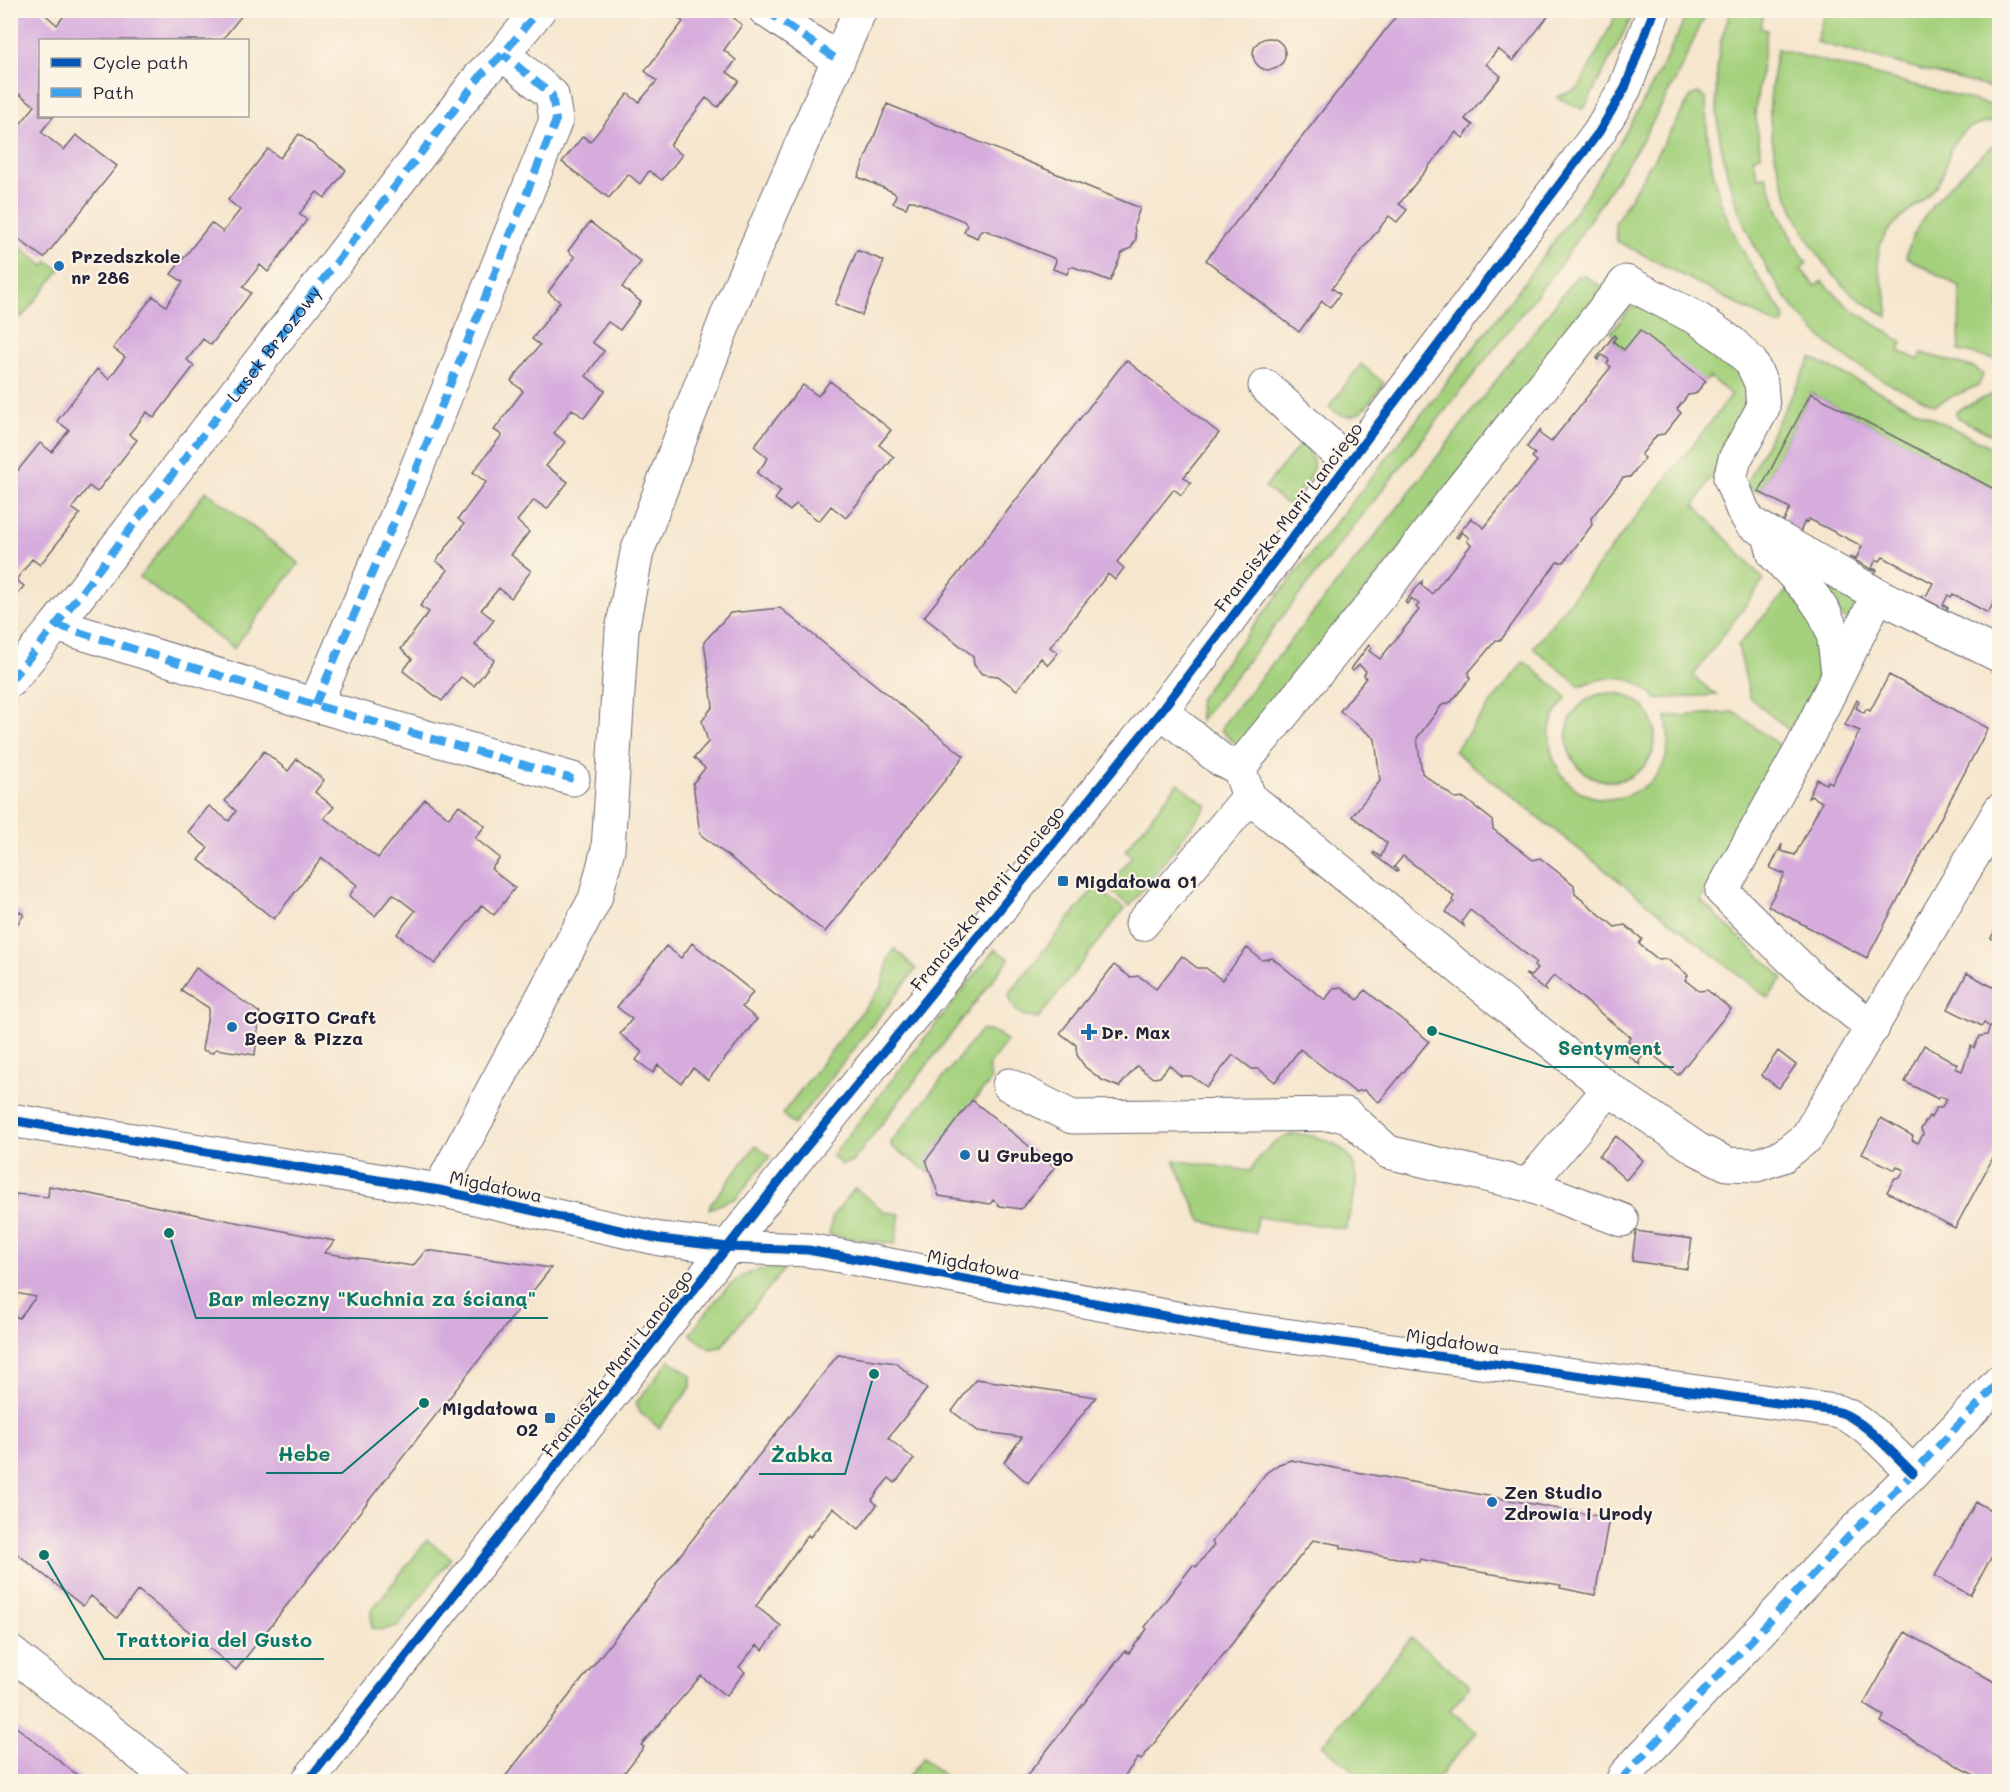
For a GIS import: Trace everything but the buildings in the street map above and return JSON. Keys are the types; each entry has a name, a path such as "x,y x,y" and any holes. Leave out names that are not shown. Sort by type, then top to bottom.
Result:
{"street":[{"name":"Lasek Brzozowy","path":"10,681 57,626 482,74 503,54 539,10"},
{"path":"765,10 838,60"},
{"path":"439,1190 595,899 608,849 622,630 638,552 732,303 860,10"},
{"name":"Franciszka Marii Lanciego","path":"307,1782 728,1247 1161,711 1599,132 1625,88 1654,10"},
{"path":"315,705 408,490 556,120 552,95 503,54"},
{"path":"1142,924 1461,489 1626,282 1698,319 1732,342 1751,362 1761,383 1763,408 1735,459 1730,478 1751,523 1878,595 2000,656"},
{"path":"1265,386 1349,463"},
{"path":"1768,533 1774,554 1813,596 1825,615 1833,633 1838,673"},
{"path":"1873,1028 1812,979 1722,891 1802,748 1878,595"},
{"path":"57,626 315,705 573,779"},
{"path":"1161,711 1609,1089 1697,1149 1727,1164 1757,1165 1783,1156 1807,1137 2000,810"},
{"path":"1009,1085 1072,1117 1346,1114 1388,1152 1528,1185 1622,1220"},
{"path":"1528,1185 1609,1089"},
{"name":"Migdałowa","path":"10,1120 439,1190 660,1239 728,1247 808,1250 1219,1326 1716,1392 1845,1413 1914,1473"},
{"path":"1622,1782 1626,1775 1850,1535 1914,1473 2000,1381"},
{"path":"10,1652 175,1782"}],"green space":[{"path":"1689,10 1707,11 1677,77 1643,139 1560,265 1200,721 1199,700 1229,657 1472,351 1575,212 1636,115"},
{"path":"1731,10 1765,11 1760,28 1767,30 1755,111 1761,155 1753,157 1758,178 1766,176 1789,232 1807,263 1801,269 1815,286 1822,281 1847,306 1902,342 1899,351 1919,360 1922,353 1975,368 1983,375 1979,385 1934,405 1875,376 1822,338 1792,305 1766,267 1745,226 1730,183 1720,138 1716,93 1719,50"},
{"path":"1618,11 1635,11 1586,105 1582,109 1557,97 1579,88"},
{"path":"1825,11 1999,11 1999,90 1816,42"},
{"path":"1777,49 1999,107 1999,121 1973,126 1959,136 1954,142 1939,182 1924,199 1896,222 1883,240 1878,259 1887,300 1888,317 1860,300 1841,283 1808,239 1795,214 1776,160 1771,133 1770,101"},
{"path":"1698,93 1706,98 1711,160 1725,213 1749,262 1783,313 1785,320 1782,325 1777,325 1617,241 1615,223 1692,95"},
{"path":"1999,140 1999,360 1959,351 1960,287 1906,257 1911,240 1931,208 1957,178"},
{"path":"11,239 44,266 48,261 60,270 22,317 11,308"},
{"path":"1583,275 1610,292 1238,746 1221,730 1222,726 1392,515 1577,276"},
{"path":"1637,305 1725,352 1743,369 1747,383 1740,419 1732,438 1695,505 1764,580 1693,676 1716,695 1657,699 1639,684 1622,678 1603,679 1580,686 1533,648 1732,395 1709,377 1706,381 1624,350 1613,341 1616,337 1611,332 1632,306"},
{"path":"1811,358 1999,451 1999,492 1811,393 1759,492 1745,485"},
{"path":"1361,364 1384,383 1361,412 1346,416 1338,414 1329,407"},
{"path":"1999,391 1999,439 1957,417 1956,411"},
{"path":"1303,441 1313,459 1312,474 1290,503 1285,503 1265,487"},
{"path":"206,491 299,563 233,649 140,577"},
{"path":"1802,564 1864,597 1849,620 1842,617"},
{"path":"1792,585 1814,628 1819,664 1818,677 1813,689 1789,730 1750,698 1738,645"},
{"path":"1524,661 1567,697 1551,724 1553,758 1565,778 1573,786 1593,797 1604,799 1626,796 1647,785 1655,777 1662,767 1667,752 1666,717 1735,712 1781,747 1701,901 1783,978 1768,998 1454,751"},
{"path":"1611,693 1628,697 1642,706 1651,720 1655,737 1651,754 1642,768 1628,777 1611,781 1594,777 1580,768 1571,754 1567,737 1571,720 1580,706 1594,697"},
{"path":"1178,783 1207,806 1130,906 1107,888 1132,856 1125,850"},
{"path":"1095,887 1124,909 1038,1019 1018,1013 1012,1005 1009,994"},
{"path":"895,949 916,969 794,1125 782,1114 882,986 889,957"},
{"path":"995,949 1009,959 852,1162 842,1165 832,1156"},
{"path":"981,1030 997,1033 1007,1041 988,1067 991,1080 926,1160 931,1174 891,1146 891,1142"},
{"path":"1293,1134 1325,1139 1343,1150 1350,1158 1354,1167 1356,1184 1346,1229 1257,1217 1255,1233 1201,1221 1174,1160 1250,1171 1268,1148"},
{"path":"756,1145 770,1156 736,1198 709,1209 710,1205"},
{"path":"855,1188 885,1212 900,1214 895,1244 829,1235 833,1215"},
{"path":"767,1268 785,1268 721,1347 710,1349 690,1334 719,1297 740,1278"},
{"path":"670,1360 691,1376 691,1387 659,1428 639,1411 636,1403"},
{"path":"427,1540 451,1558 398,1626 382,1630 372,1628 371,1611"},
{"path":"1411,1638 1470,1686 1450,1710 1477,1732 1435,1781 1365,1781 1322,1745"},
{"path":"923,1758 943,1775 943,1781 904,1781"}],"marked path":[{"path":"10,681 56,625 482,74 503,54 539,10"},
{"path":"765,10 838,60"},
{"path":"315,705 408,490 556,120 552,95 503,54"},
{"path":"56,625 315,705 573,779"},
{"path":"1622,1782 1625,1775 1850,1535 1913,1473 2000,1381"}],"cycle path":[{"path":"307,1782 803,1151 1161,711 1599,132 1625,88 1654,10"},
{"path":"10,1120 439,1190 660,1239 728,1247 808,1250 1219,1326 1835,1411 1845,1414 1866,1428 1913,1473"}],"place":[{"name":"Przedszkole nr 286","path":"59,266"},
{"name":"Migdałowa 01","path":"1063,881"},
{"name":"COGITO Craft Beer & Pizza","path":"232,1027"},
{"name":"Sentyment","path":"1432,1031"},
{"name":"Dr. Max","path":"1089,1032"},
{"name":"U Grubego","path":"965,1155"},
{"name":"Bar mleczny \"Kuchnia za ścianą\"","path":"169,1233"},
{"name":"Żabka","path":"874,1374"},
{"name":"Hebe","path":"424,1403"},
{"name":"Migdałowa 02","path":"550,1418"},
{"name":"Zen Studio Zdrowia i Urody","path":"1492,1502"},
{"name":"Trattoria del Gusto","path":"44,1555"}]}
